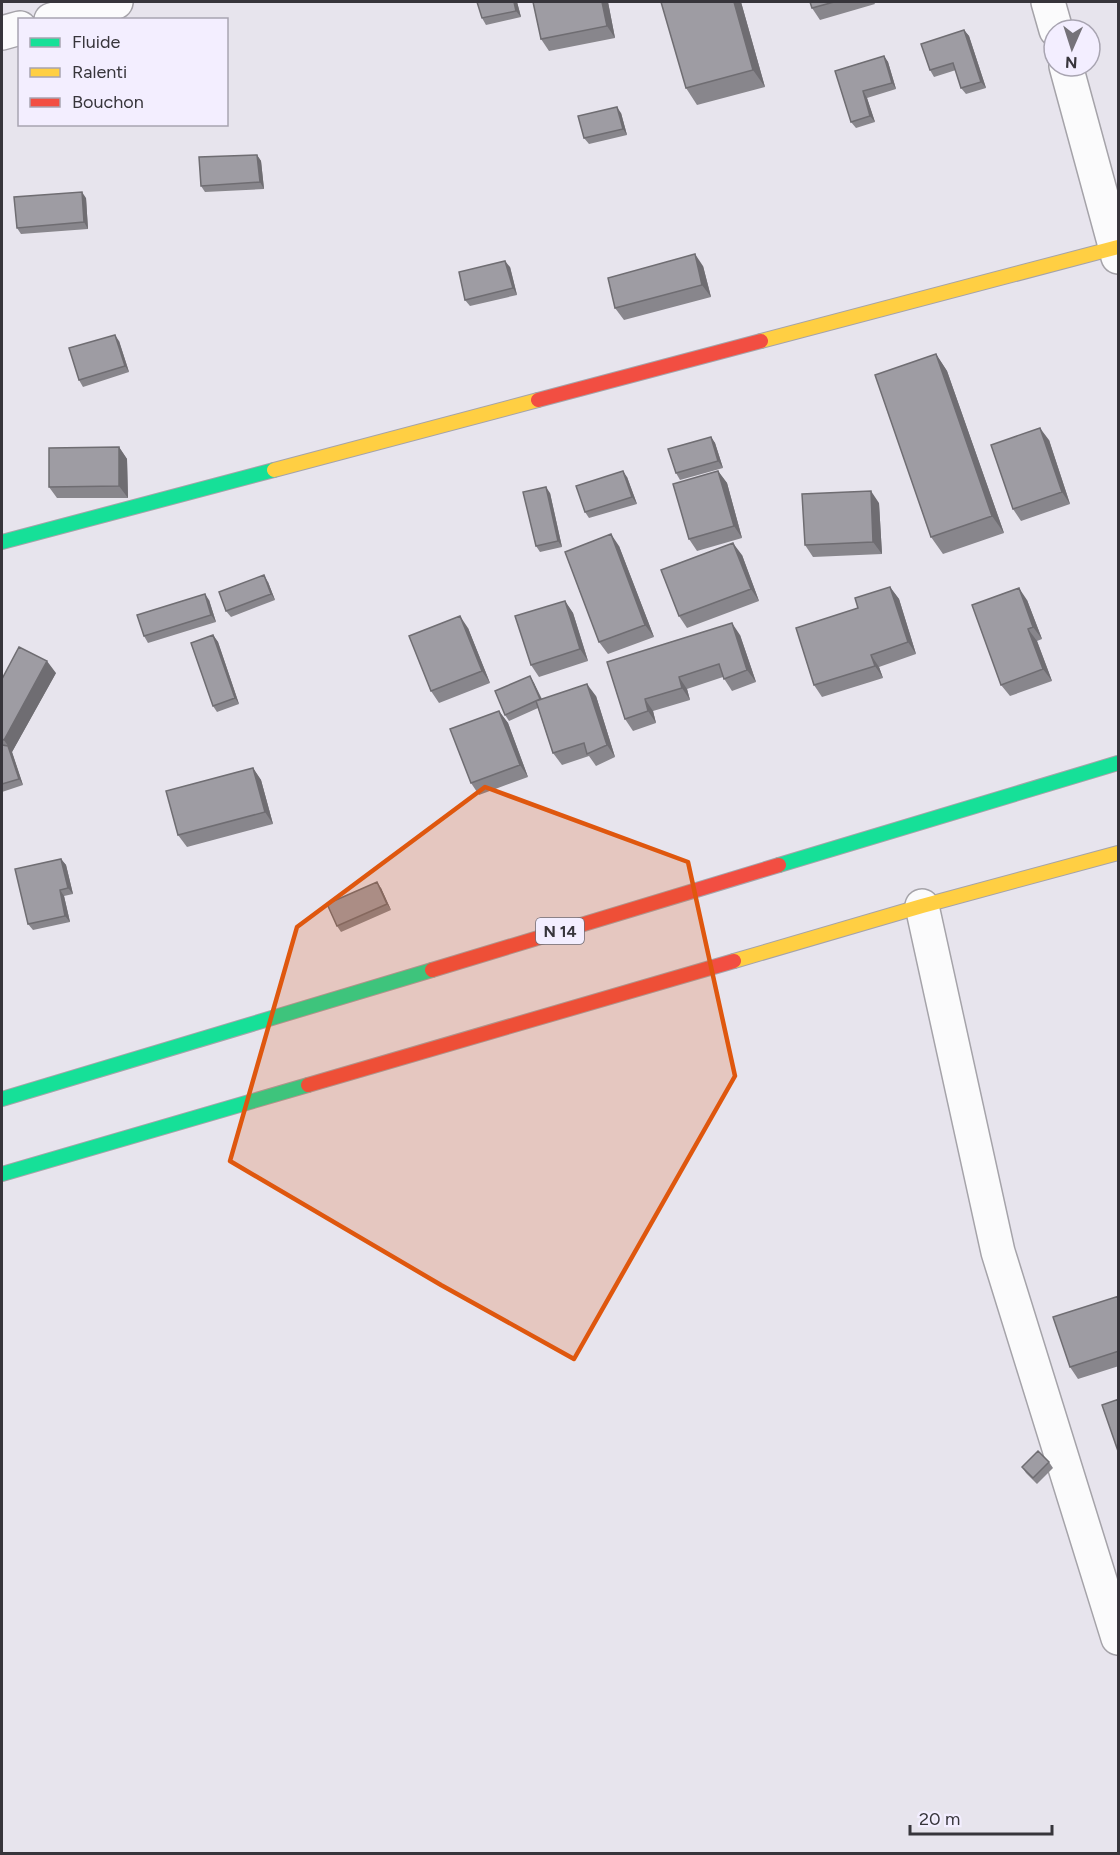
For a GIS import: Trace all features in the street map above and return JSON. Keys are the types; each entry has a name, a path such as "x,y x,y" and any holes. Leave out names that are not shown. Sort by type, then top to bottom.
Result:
{"main road":[{"path":"2,542 1118,251"},
{"name":"N 14","path":"2,1099 1119,763"},
{"path":"2,1174 922,906 1119,853"}],"street":[{"path":"58,18 116,2"},
{"path":"1048,2 1053,18"},
{"path":"2,33 18,29"},
{"path":"1069,78 1118,251"},
{"path":"922,906 998,1252 1119,1638"}],"highlighted area":[{"path":"485,787 688,862 735,1076 574,1359 441,1285 230,1161 297,927"}],"building":[{"path":"477,2 514,2 516,11 482,18"},
{"path":"533,2 602,2 607,26 541,39"},
{"path":"661,2 734,2 753,70 686,88"},
{"path":"810,2 834,2 812,8"},
{"path":"964,30 981,82 961,88 953,63 930,70 921,44"},
{"path":"884,56 892,83 863,91 870,116 851,122 835,71"},
{"path":"617,107 623,129 584,138 578,116"},
{"path":"257,155 260,182 201,186 199,157"},
{"path":"82,192 84,222 17,228 14,197"},
{"path":"695,254 702,285 615,308 608,278"},
{"path":"505,261 513,288 465,300 459,272"},
{"path":"115,335 125,366 79,380 69,348"},
{"path":"936,354 992,516 931,537 875,375"},
{"path":"1040,428 1062,492 1013,509 991,445"},
{"path":"711,437 718,461 676,473 668,449"},
{"path":"119,447 119,486 49,487 49,448"},
{"path":"623,471 632,497 585,512 576,486"},
{"path":"718,471 734,526 689,539 673,484"},
{"path":"546,487 558,541 536,546 523,492"},
{"path":"871,491 873,542 805,545 802,494"},
{"path":"611,534 645,625 599,642 565,552"},
{"path":"733,543 751,589 679,616 661,570"},
{"path":"264,575 271,594 226,611 219,592"},
{"path":"890,587 908,642 871,655 875,666 814,685 796,628 858,608 855,598"},
{"path":"1019,588 1033,627 1028,629 1043,669 1001,685 972,605"},
{"path":"205,594 211,615 144,636 137,615"},
{"path":"565,601 580,649 531,665 515,616"},
{"path":"460,616 482,671 431,691 409,636"},
{"path":"732,623 747,670 724,679 719,664 679,677 682,688 645,699 648,711 625,719 607,662"},
{"path":"213,635 235,698 213,706 191,643"},
{"path":"19,647 47,661 4,740 2,739 2,679"},
{"path":"530,676 540,699 505,715 495,691"},
{"path":"587,684 607,745 587,754 584,743 553,753 536,701"},
{"path":"499,711 520,765 471,783 450,729"},
{"path":"2,745 8,746 19,779 2,784"},
{"path":"253,768 265,812 178,835 166,791"},
{"path":"61,859 68,888 60,890 65,916 28,924 15,869"},
{"path":"377,882 387,904 337,926 327,904"},
{"path":"1119,1296 1119,1351 1070,1367 1053,1317"},
{"path":"1119,1399 1119,1454 1102,1405"},
{"path":"1038,1451 1049,1462 1033,1478 1022,1467"}],"traffic: fast":[{"path":"2,542 274,470"},
{"path":"779,865 1118,763"},
{"path":"2,1099 432,970"},
{"path":"2,1174 308,1085"}],"traffic: slow":[{"path":"761,341 1118,247"},
{"path":"274,470 538,400"},
{"path":"734,961 922,906 1118,853"}],"traffic: jam":[{"path":"538,400 761,341"},
{"path":"432,970 779,865"},
{"path":"308,1085 734,961"}]}
